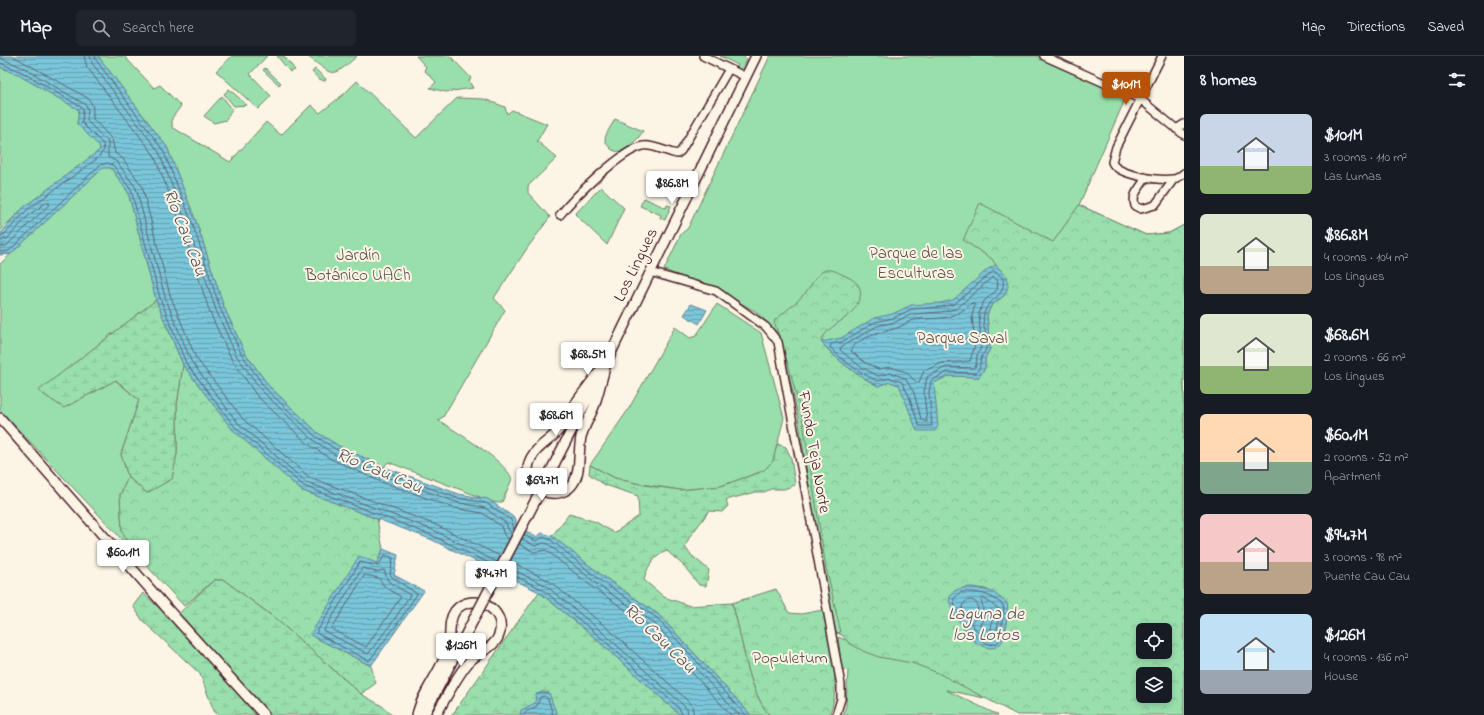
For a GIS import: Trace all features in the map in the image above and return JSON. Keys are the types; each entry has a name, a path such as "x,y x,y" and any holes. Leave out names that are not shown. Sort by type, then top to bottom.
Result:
{"main road":[{"name":"Los Lingues","path":"424,715 606,363 690,194 756,56"},
{"path":"606,363 595,402 582,435 578,452 578,471 575,480 570,487 562,492 554,494 542,491 535,486 530,479 528,471 531,459 536,451 549,441 558,430 606,363"},
{"path":"0,418 172,614 264,715"},
{"path":"417,715 449,648 450,622 453,614 459,607 466,603 483,603 491,607 497,614 500,626 499,635 491,646 468,662 436,715"}],"street":[{"path":"703,56 746,77"},
{"path":"1044,56 1052,58 1140,99 1184,135"},
{"path":"1162,56 1116,147 1112,162 1113,166 1119,171 1145,177 1174,179"},
{"path":"560,215 618,158 643,146 677,154 681,151 729,69"},
{"path":"1176,129 1184,124"},
{"path":"1145,177 1135,191 1133,199 1135,206 1141,209 1155,205 1174,179 1184,173"},
{"name":"Fundo Teja Norte","path":"650,272 716,291 766,327 778,342 841,685 841,699 836,715"}],"green space":[{"name":"Jardín Botánico UACh","path":"98,56 124,56 154,88 160,85 181,106 172,118 172,127 230,162 266,122 281,135 311,105 320,113 344,94 357,81 416,138 457,98 484,99 505,107 507,114 512,110 547,124 537,141 557,158 528,186 528,193 550,217 494,298 505,310 443,417 438,420 490,455 508,472 512,479 502,502 493,502 388,462 384,467 339,446 318,433 268,385 244,351 224,307 197,224 167,147"},
{"path":"232,56 267,56 250,74 271,96 258,109 216,71"},
{"path":"277,56 284,56 295,70 290,72"},
{"path":"307,56 357,56 342,69 337,72 332,72 323,68"},
{"path":"416,56 450,56 471,78 469,81 473,88 446,92 430,88 436,82 424,70 426,67"},
{"path":"720,56 742,56 747,59 741,71 736,68 738,65"},
{"name":"Parque Saval","path":"770,56 1037,56 1126,97 1079,205 1146,235 1169,233 1184,225 1184,715 1027,707 946,690 998,715 843,715 846,706 848,670 842,669 838,637 869,649 950,624 836,633 821,562 798,416 784,353 777,332 755,311 715,289 664,270 681,234 688,228"},
{"path":"0,67 20,76 79,110 77,124 99,146 100,150 24,207 0,231"},
{"path":"265,68 281,83 279,85 263,70"},
{"path":"315,69 326,79 325,81 319,79 312,72"},
{"path":"229,89 247,105 234,106 224,94"},
{"path":"222,96 232,109 226,120 214,123 204,116"},
{"path":"615,119 643,131 633,143 624,150 614,151 605,140 607,132"},
{"path":"103,168 111,168 128,192 156,300 39,391 91,394 115,380 139,400 121,454 128,477 120,495 122,531 130,548 0,410 0,264"},
{"path":"601,187 624,208 607,245 575,214"},
{"path":"644,198 666,208 667,205 671,206 665,220 660,218 661,215 640,206"},
{"path":"980,203 1053,242 1079,205 1146,235 1169,233 1184,225 1184,715 1017,715 938,673 912,663 879,657 865,652 849,643 842,635 836,633 841,632 826,568 803,422 789,367 774,321 795,304 817,276 823,271 832,270 854,280 859,286 860,290 859,300 855,308 824,335 821,342 847,367 878,386 890,382 900,385 913,421 933,393 934,383 948,376 979,377 985,368 985,358 990,349 987,315 991,306 1005,295 1007,277 992,259 963,240","holes":["971,587 986,589 1007,603 1006,628 959,620 954,615"]},
{"path":"156,300 183,365 177,405 177,454 172,479 147,493 128,477 121,454 139,400 116,380 64,408 38,391"},
{"path":"717,304 761,333 784,418 773,461 763,471 721,486 680,490 629,482 615,478 590,465 628,410 675,327 690,338 696,336"},
{"path":"183,365 232,429 301,490 377,519 383,549 377,563 310,635 371,666 376,683 361,694 276,619 224,580 214,580 184,606 130,548 122,531 120,495 128,477 147,493 177,454 177,405"},
{"path":"777,444 786,447 791,458 795,485 784,489 771,489 764,492 756,492 726,500 728,506 722,512 709,511 689,538 685,547 690,554 709,570 706,586 699,585 684,566 667,551 652,562 644,580 664,597 690,606 732,603 750,676 761,703 769,715 751,715 659,615 604,577 552,536 569,514 596,522 614,533 639,516 638,496 605,485 589,474 590,465 615,478 644,485 680,490 721,486 763,471 773,461"},
{"path":"214,580 224,580 276,619 361,694 382,706 392,715 218,715 214,711 200,674 143,621 133,606 143,593 172,620"},
{"name":"Populetum","path":"776,589 789,613 801,614 823,610 834,663 835,677 835,691 829,715 769,715 755,690 746,661 732,603"},
{"path":"539,592 595,638 680,715 452,715"}],"water":[{"name":"Río Cau Cau","path":"0,56 98,56 167,147 197,224 224,307 244,351 268,385 318,433 339,446 384,467 459,494 488,499 516,519 516,526 536,537 542,533 552,536 604,577 659,615 751,715 680,715 595,638 539,592 430,539 301,490 232,429 183,365 156,300 128,192 111,168 103,168 11,254 0,255 0,234 24,207 100,150 99,146 77,124 79,110 20,76 0,67"},
{"path":"996,265 1007,277 1008,287 1005,295 991,306 987,315 990,349 985,358 985,368 979,377 948,376 934,383 938,426 935,431 917,431 899,385 890,382 878,386 854,372 840,361 821,342 841,338 874,318 892,314 911,305 940,303 953,300 988,269"},
{"path":"691,304 707,310 699,324 684,315"},
{"path":"383,549 398,555 394,575 424,591 371,666 310,635 359,556 377,563"},
{"name":"Laguna de los Lotos","path":"971,587 993,592 1007,603 1008,611 1005,633 1001,643 993,648 987,648 972,639 955,614 950,603 951,594 962,588"},
{"path":"543,692 549,693 557,715 520,715 521,710 535,703 536,694"}],"park label":[{"name":"Parque de las Esculturas","path":"916,263"}]}
